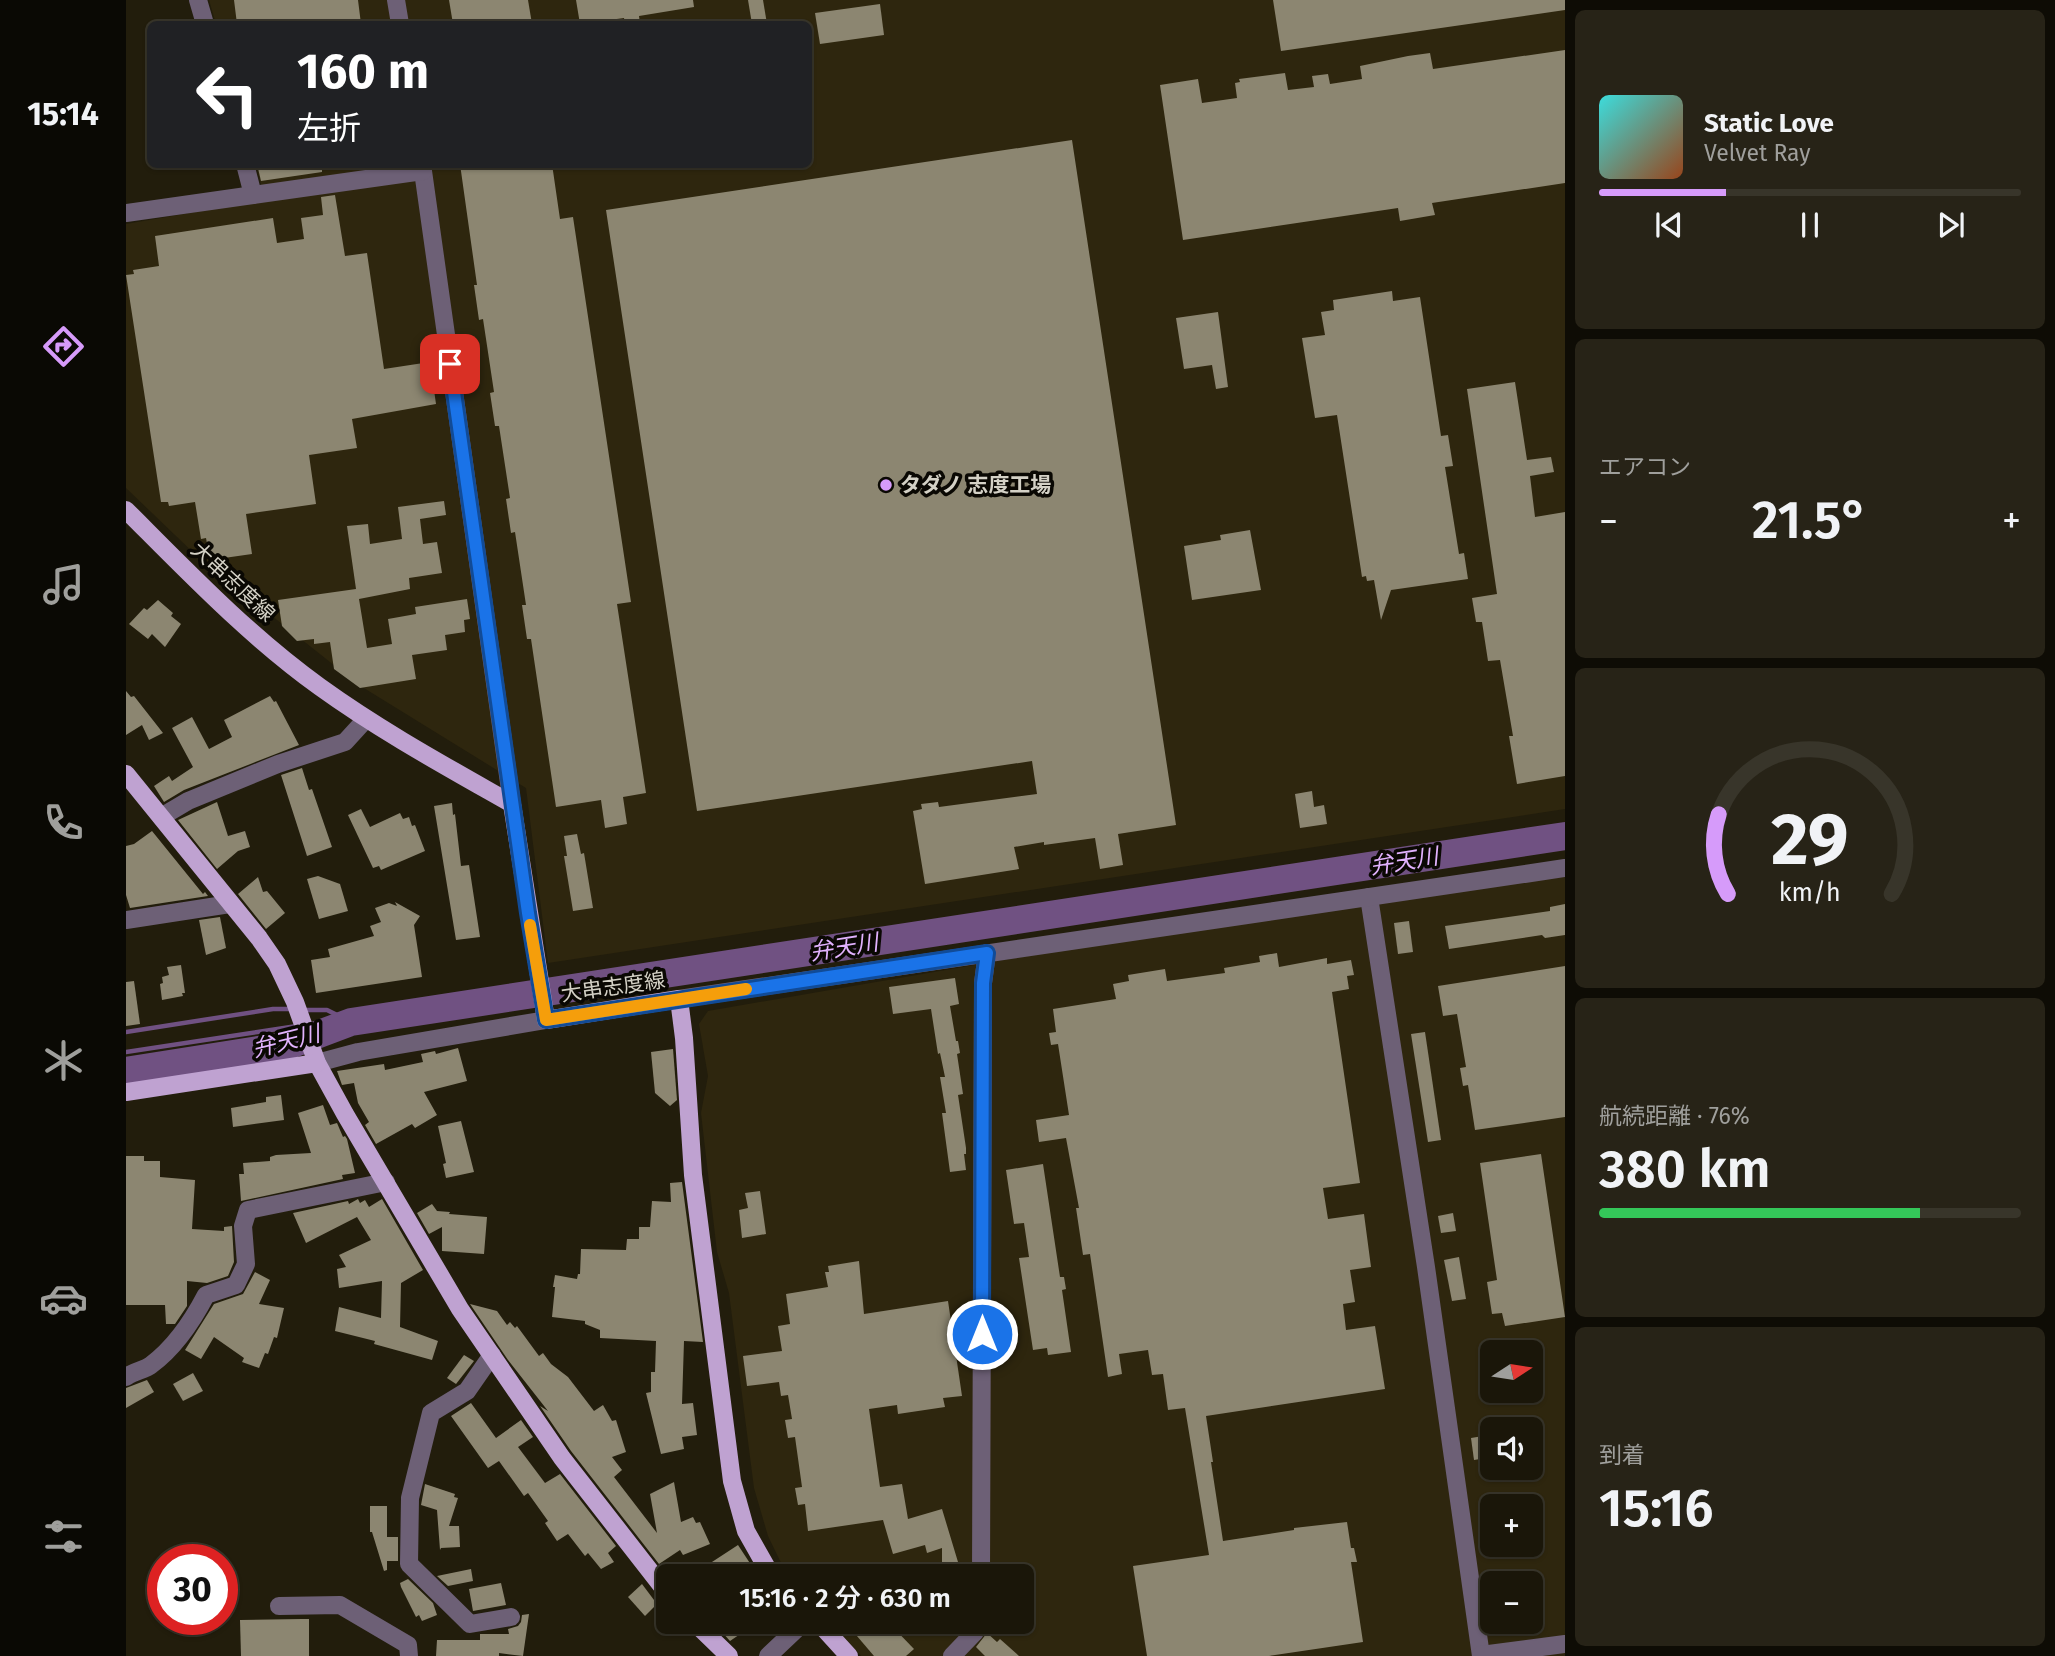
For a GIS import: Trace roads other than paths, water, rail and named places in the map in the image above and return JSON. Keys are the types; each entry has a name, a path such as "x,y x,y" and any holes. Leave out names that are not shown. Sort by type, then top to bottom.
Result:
{"main road":[{"name":"大串志度線","path":"126,510 258,638 318,686 366,719 512,804 546,1020 679,999 693,1175 732,1481 746,1531 765,1564"},
{"path":"126,774 277,964 295,1002 317,1063 460,1309 562,1458 656,1579"},
{"path":"126,1092 317,1063"},
{"path":"706,1634 729,1656"},
{"path":"829,1634 849,1656"}],"street":[{"path":"198,0 204,21"},
{"path":"396,0 400,21"},
{"path":"246,168 253,195"},
{"path":"126,213 423,168 512,804"},
{"path":"161,817 188,801 278,764 345,742 366,719"},
{"path":"679,999 1565,868"},
{"path":"1369,897 1426,1268 1481,1656 1565,1644"},
{"path":"126,920 230,904"},
{"path":"981,1564 983,983 987,953"},
{"path":"317,1063 358,1052 546,1020"},
{"path":"126,1377 136,1370 149,1367 190,1325 206,1295 236,1285 246,1264 243,1226 248,1210 386,1182"},
{"path":"492,1355 467,1391 431,1413 410,1498 409,1564 470,1624 511,1617"},
{"path":"279,1606 341,1605 408,1645 409,1656"},
{"path":"768,1656 791,1634"},
{"path":"952,1656 973,1634"}],"waterway":[{"name":"弁天川","path":"126,1071 290,1045 351,1022 1565,836"},
{"path":"126,1032 273,1009 291,1009"},
{"path":"304,1010 327,1010 351,1022"},
{"path":"310,1025 350,1022"},
{"path":"126,1052 297,1026"}],"place":[{"name":"タダノ 志度工場","path":"886,485"}]}
